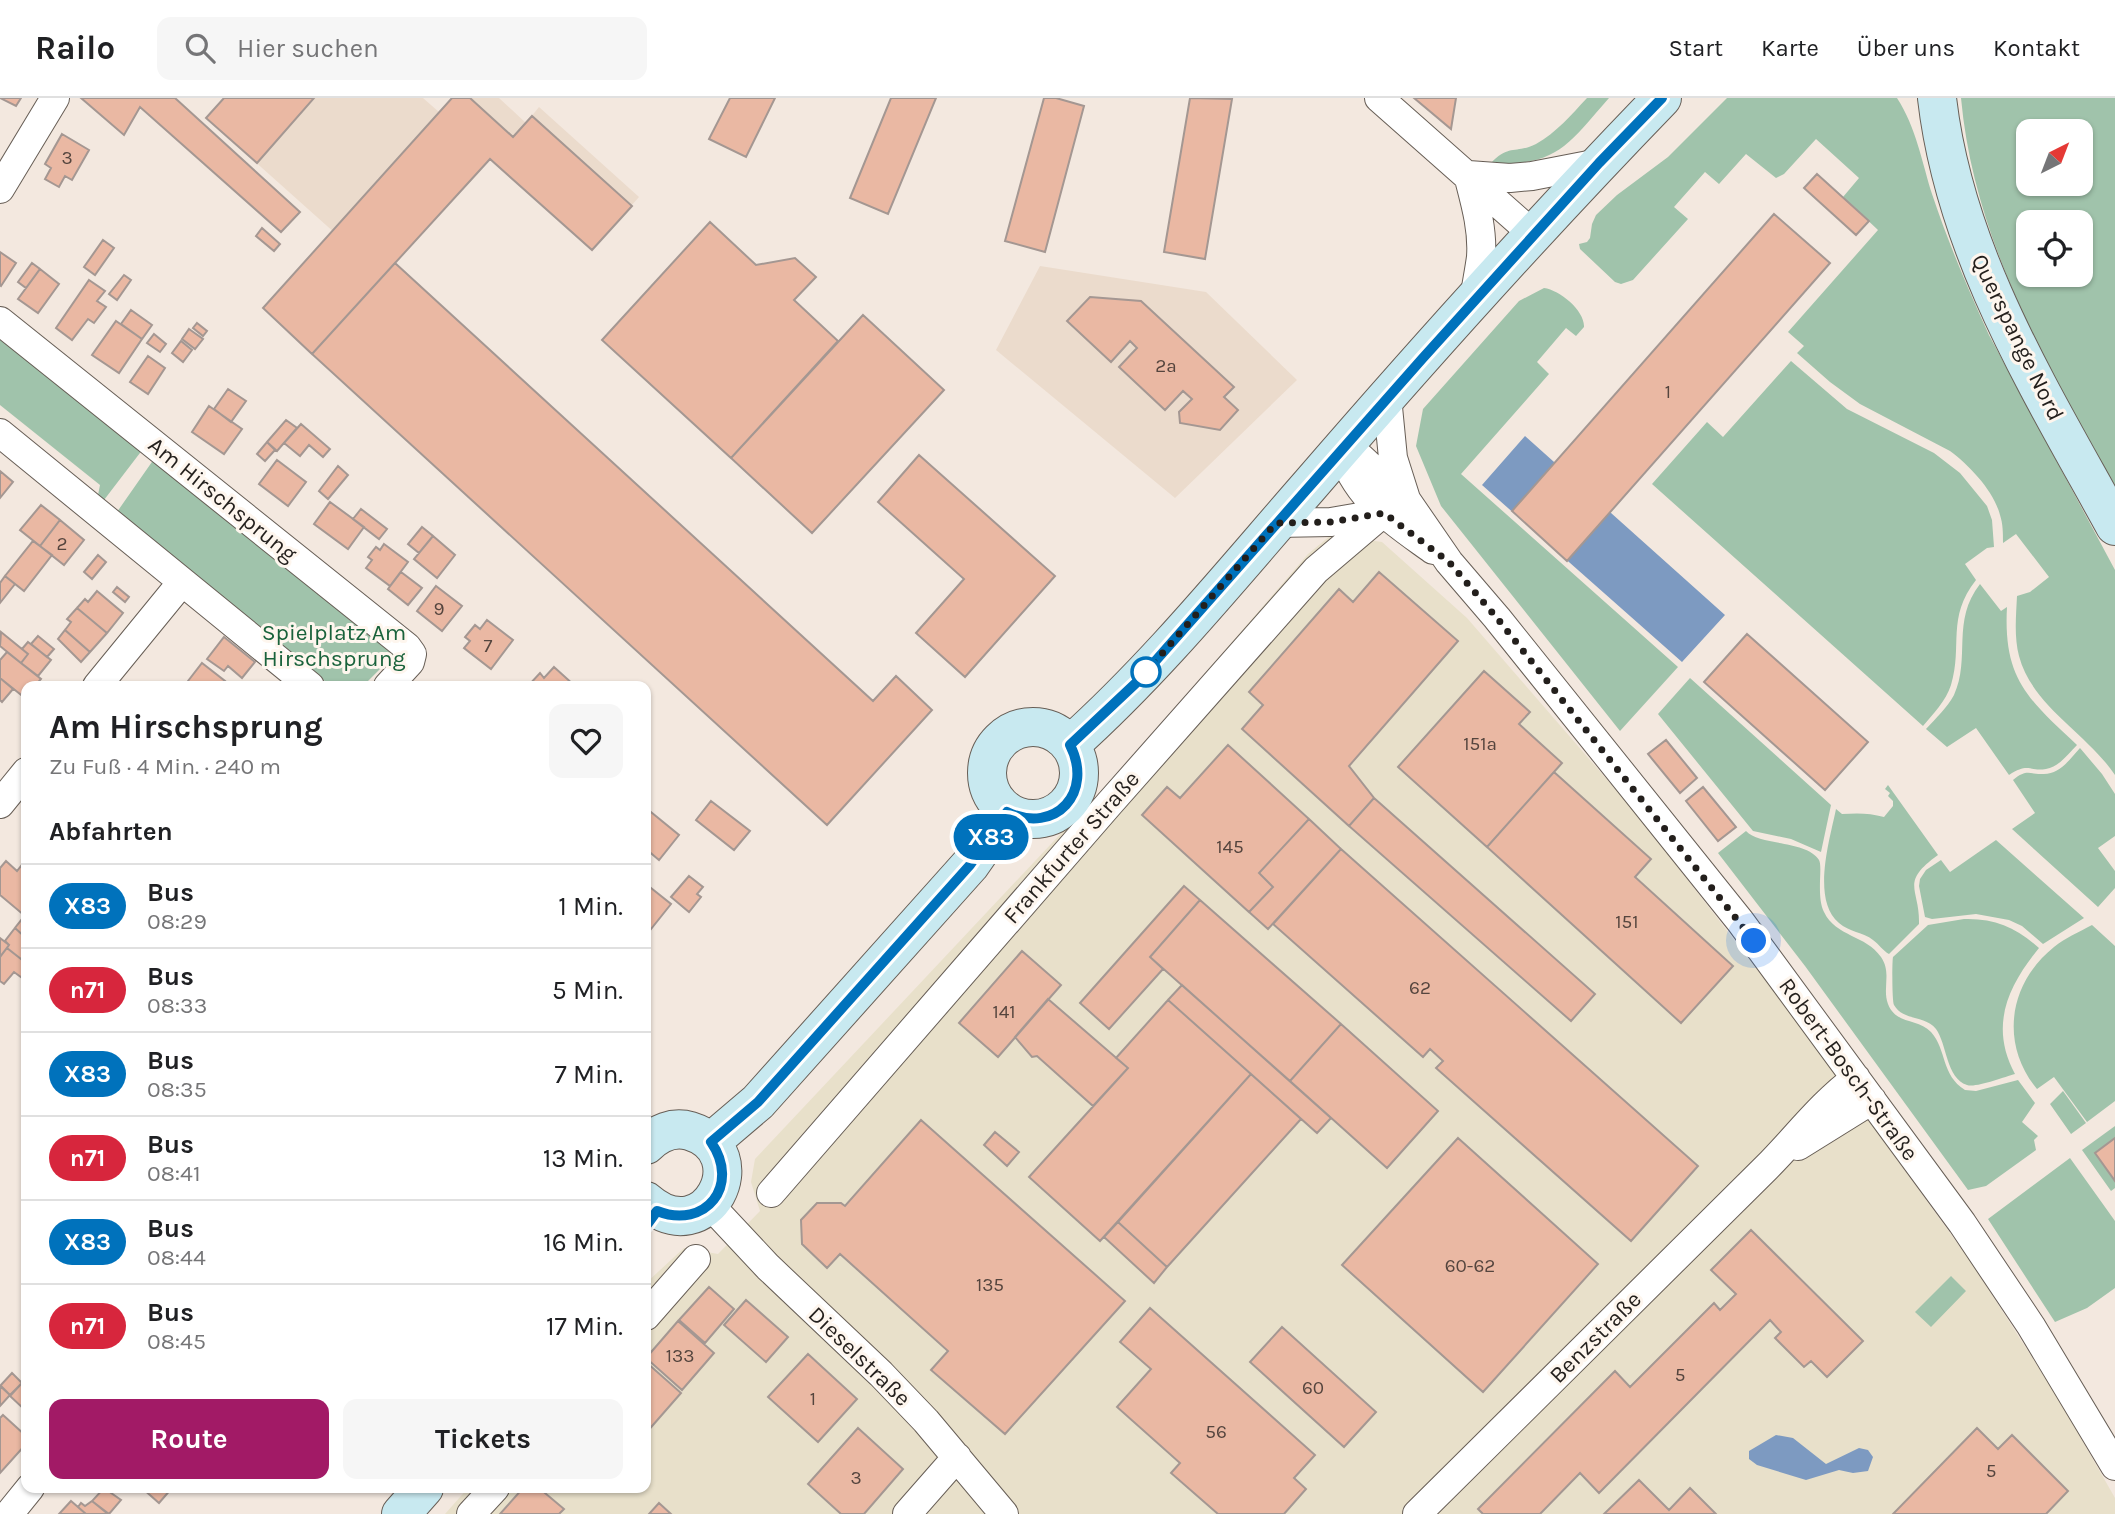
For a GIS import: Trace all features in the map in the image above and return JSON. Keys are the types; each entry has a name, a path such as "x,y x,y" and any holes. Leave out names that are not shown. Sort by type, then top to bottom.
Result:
{"street":[{"path":"0,188 55,98"},
{"path":"1379,98 1534,235"},
{"path":"1070,745 1136,683 1387,397 1599,163 1662,98"},
{"name":"Querspange Nord","path":"1933,104 1952,184 1992,293 2008,328 2115,526"},
{"path":"1468,175 1532,177 1599,163"},
{"path":"1468,175 1480,234 1481,255 1474,301"},
{"name":"Am Hirschsprung","path":"0,321 407,647 412,654 410,662 393,681"},
{"path":"1276,523 1331,522 1395,507 1387,397"},
{"path":"0,433 304,681"},
{"name":"Robert-Bosch-Straße","path":"1341,449 1361,458 1395,507 1449,562 1497,618 1740,921 1962,1223 2024,1315 2115,1466"},
{"name":"Frankfurter Straße","path":"771,1193 1102,811 1316,570 1395,507"},
{"path":"101,681 182,582"},
{"path":"1027,726 1044,727 1058,734 1070,745 1077,758 1078,779 1071,799 1061,810 1049,817 1020,818 1007,812 990,792 986,779 990,754 999,740 1012,731 1027,726"},
{"path":"0,804 21,778"},
{"path":"711,1142 751,1109 776,1082 970,865 1007,812"},
{"name":"Benzstraße","path":"1416,1514 1774,1160 1864,1089"},
{"path":"651,1140 670,1130 685,1129 699,1134 711,1142 718,1153 723,1177 720,1190 709,1204 693,1214 681,1217 651,1213"},
{"name":"Dieselstraße","path":"709,1204 768,1267 886,1380 957,1457 1004,1514"},
{"path":"651,1310 696,1259"},
{"path":"907,1514 957,1457"},
{"path":"9,1514 26,1493"},
{"path":"401,1514 420,1493"},
{"path":"471,1514 490,1493"}],"shaded area":[{"path":"224,98 423,98 439,112 452,98 499,98 526,123 539,107 639,197 592,250 490,159 312,354 336,234 206,118"},
{"path":"1040,266 1206,292 1297,380 1175,498 996,350"},
{"path":"1331,535 1382,542 1467,618 1636,813 1796,1020 1971,1262 2058,1398 2115,1498 2115,1514 445,1514 464,1493 651,1493 651,1278 684,1248 718,1254 760,1211 751,1182 755,1159 1129,761 1308,554"}],"green space":[{"path":"1587,98 1609,98 1560,149 1532,161 1491,163 1503,153 1529,147 1543,140"},
{"path":"1727,98 1897,98 1904,109 1945,230 1989,335 2115,570 2115,775 2048,705 2026,674 2016,641 2017,596 2030,592 2049,577 2016,534 2003,543 2000,515 1987,488 1973,471 1950,451 1860,404 1797,353 1804,346 1788,332 1878,230 1843,197 1859,178 1816,139 1784,174 1776,178 1746,154 1719,184 1705,172 1674,207 1688,219 1633,280 1621,284 1615,282 1580,249 1579,244 1590,238 1596,215 1617,195 1668,157"},
{"path":"1961,98 2115,98 2115,489 2064,396 2017,301 1981,202 1969,151"},
{"path":"1544,288 1570,302 1580,314 1584,327 1576,336 1566,328 1537,362 1549,374 1461,474 1678,667 1620,731 1441,506 1416,446 1423,409 1519,301"},
{"path":"0,334 143,449 104,500 98,495 100,485 0,405"},
{"path":"1791,361 1847,409 1934,453 1960,473 1987,506 1992,520 1994,547 1987,548 1965,564 1976,580 1961,607 1951,685 1943,702 1923,726 1652,484 1707,422 1723,437"},
{"name":"Spielplatz Am Hirschsprung","path":"154,459 397,652 368,681 325,681 117,512"},
{"path":"1980,584 2001,611 2007,607 2009,652 2022,686 2045,714 2077,745 2051,768 2025,768 2009,775 1976,728 1947,747 1926,729 1954,695 1959,681 1966,612"},
{"path":"1690,678 1831,805 1821,852 1791,839 1753,831 1658,714"},
{"path":"2080,748 2115,794 2115,836 2098,848 2115,871 2115,888 2098,907 2012,829 2035,813 2013,780 2025,773 2044,774 2055,771 2065,765"},
{"path":"1888,785 1938,855 1915,880 1919,924 1889,954 1869,937 1839,923 1831,913 1824,885 1827,852 1836,809 1842,814 1884,817 1893,806 1893,801 1888,796 1890,793 1885,789"},
{"path":"1746,831 1762,839 1804,849 1819,860 1820,898 1824,912 1836,926 1867,944 1881,957 1886,969 1886,998 1892,1011 1931,1032 1952,1077 1965,1090 1976,1091 2018,1080 2035,1103 2022,1122 2038,1136 2034,1140 2036,1150 1986,1186 1968,1190 1805,966 1718,853"},
{"path":"1996,840 2084,918 2043,944 2022,926 2009,920 1976,914 1932,919 1925,917 1919,886 1926,870 1941,860 1950,872"},
{"path":"1964,919 1996,922 2022,935 2039,948 2019,977 2006,1007 2003,1039 2015,1074 1971,1086 1960,1081 1955,1075 1936,1029 1898,1010 1894,1005 1893,990 1893,957 1928,925"},
{"path":"2092,925 2115,946 2115,1101 2087,1122 2054,1077 2037,1089 2025,1071 2018,1053 2014,1015 2027,978 2039,962 2058,944"},
{"path":"2063,1091 2086,1123 2071,1134 2050,1104"},
{"path":"2115,1126 2115,1138 2095,1153 2115,1181 2115,1188 2111,1191 2082,1150"},
{"path":"2070,1158 2115,1221 2115,1288 2087,1308 2055,1322 1988,1219"},
{"path":"1951,1276 1966,1291 1931,1327 1915,1312"}],"water":[{"path":"1525,436 1725,615 1682,662 1482,485"},
{"path":"1776,1435 1793,1438 1826,1464 1859,1448 1868,1450 1873,1457 1868,1471 1853,1473 1839,1470 1806,1480 1757,1465 1749,1459 1749,1451"}],"building":[{"path":"0,98 21,98 16,106"},
{"path":"81,98 175,98 300,212 281,232 140,107 124,135"},
{"path":"224,98 314,98 257,163 206,118"},
{"path":"452,98 470,98 513,137 532,116 632,206 592,250 490,159 312,354 263,308"},
{"path":"730,98 775,98 746,157 709,139"},
{"path":"891,98 936,98 888,214 850,198"},
{"path":"1044,98 1056,98 1084,106 1045,252 1005,241"},
{"path":"1190,98 1232,99 1205,259 1164,252"},
{"path":"1414,98 1456,98 1451,129"},
{"path":"62,134 89,150 72,180 65,176 59,187 45,179 51,168 45,164"},
{"path":"1817,174 1869,221 1856,235 1804,188"},
{"path":"1774,214 1830,263 1567,561 1512,511"},
{"path":"710,222 756,265 795,258 816,277 794,300 838,341 731,458 602,340"},
{"path":"262,228 280,244 274,251 256,236"},
{"path":"103,240 114,248 95,275 84,267"},
{"path":"0,252 16,263 1,286 0,285"},
{"path":"32,263 40,269 26,288 18,282"},
{"path":"395,263 873,701 896,676 932,710 827,825 312,354"},
{"path":"40,269 59,284 38,313 18,299"},
{"path":"124,275 131,280 117,300 109,294"},
{"path":"89,280 105,291 97,301 106,307 94,323 88,319 72,340 56,328"},
{"path":"1090,297 1141,301 1234,387 1224,397 1238,410 1220,430 1180,423 1179,412 1192,399 1183,391 1165,410 1119,367 1137,348 1130,341 1111,362 1067,321"},
{"path":"131,310 152,325 142,339 121,324"},
{"path":"863,315 944,390 812,533 731,458"},
{"path":"116,321 142,339 119,373 92,355"},
{"path":"197,323 207,331 203,336 193,328"},
{"path":"189,329 203,339 195,349 182,339"},
{"path":"154,334 166,344 160,352 147,343"},
{"path":"181,341 192,350 183,362 172,353"},
{"path":"148,356 165,368 148,394 130,382"},
{"path":"228,389 246,401 231,422 214,409"},
{"path":"209,406 242,429 224,454 192,432"},
{"path":"286,420 297,428 277,451 267,442"},
{"path":"301,424 330,449 323,457 309,445 300,456 284,443"},
{"path":"267,442 275,450 265,461 257,454"},
{"path":"919,455 1055,576 965,677 916,633 964,579 878,502"},
{"path":"277,460 306,482 288,506 259,484"},
{"path":"338,466 348,475 328,499 319,491"},
{"path":"0,471 13,482 0,498"},
{"path":"330,502 364,527 348,549 314,524"},
{"path":"41,505 60,520 40,546 20,530"},
{"path":"361,509 387,529 379,539 353,519"},
{"path":"60,520 84,540 64,565 40,546"},
{"path":"422,527 433,536 419,553 408,544"},
{"path":"433,536 455,555 437,578 414,559"},
{"path":"33,541 52,555 24,591 5,576"},
{"path":"384,544 408,562 390,586 366,568 372,560 368,557 376,547 380,550"},
{"path":"98,555 106,562 92,579 84,572"},
{"path":"401,572 422,588 408,605 388,589"},
{"path":"1379,572 1458,641 1349,766 1374,798 1349,826 1242,729 1263,705 1249,692 1339,589 1353,602"},
{"path":"5,576 15,584 0,603 0,583"},
{"path":"436,586 462,606 442,631 417,611"},
{"path":"117,587 129,597 125,602 113,592"},
{"path":"97,591 123,613 107,633 77,608 85,599 88,602"},
{"path":"77,608 107,633 90,652 65,630 71,622 67,619"},
{"path":"487,620 513,640 491,669 464,648 470,641 465,637 475,625 480,629"},
{"path":"65,630 90,652 81,662 58,639"},
{"path":"1,632 28,654 21,663 0,646"},
{"path":"1747,634 1868,742 1825,790 1704,682"},
{"path":"38,636 54,649 47,657 31,644"},
{"path":"224,637 255,662 242,678 228,666 224,671 207,659"},
{"path":"28,642 51,660 38,676 21,663 28,654 22,649"},
{"path":"7,652 41,679 21,681 21,695 0,678 0,660"},
{"path":"202,663 225,681 188,681"},
{"path":"554,667 569,681 533,681 540,673 544,678"},
{"path":"1484,671 1530,712 1519,724 1562,763 1487,847 1398,767"},
{"path":"0,678 13,689 2,702 0,700"},
{"path":"1666,740 1697,778 1680,793 1648,754"},
{"path":"1228,745 1309,819 1259,873 1273,887 1249,912 1142,815 1167,787 1180,798"},
{"path":"1554,772 1651,859 1635,877 1733,966 1681,1023 1487,847"},
{"path":"1703,787 1736,827 1718,841 1686,801"},
{"path":"1374,798 1595,994 1571,1021 1349,826"},
{"path":"711,801 750,831 734,850 696,820"},
{"path":"651,812 679,835 659,860 651,853"},
{"path":"1309,819 1341,849 1268,929 1249,912 1273,887 1259,873"},
{"path":"1341,849 1698,1166 1631,1241 1436,1068 1443,1061 1430,1049 1423,1057 1273,924"},
{"path":"6,861 17,871 21,866 21,913 0,895 0,868"},
{"path":"689,876 703,887 697,894 701,897 689,912 671,897"},
{"path":"1184,886 1200,900 1150,957 1163,969 1109,1029 1080,1003"},
{"path":"651,888 671,904 651,929"},
{"path":"1200,900 1341,1024 1290,1081 1150,957"},
{"path":"21,920 21,933 15,928"},
{"path":"15,928 21,933 21,959 7,948 9,945 5,941"},
{"path":"0,938 9,945 0,957"},
{"path":"7,948 21,959 21,977 14,972 4,984 0,981 0,957"},
{"path":"1022,951 1061,985 998,1057 959,1023"},
{"path":"1182,985 1331,1118 1317,1133 1168,1000"},
{"path":"1048,999 1128,1068 1093,1106 1037,1056 1032,1057 1015,1037"},
{"path":"1168,1000 1251,1074 1100,1241 1029,1177 1128,1068 1116,1058"},
{"path":"1341,1024 1438,1111 1387,1168 1290,1081"},
{"path":"1251,1074 1301,1119 1167,1267 1118,1222"},
{"path":"921,1120 1125,1301 1005,1434 931,1370 948,1351 840,1254 827,1268 802,1244 801,1220 817,1203 841,1203 845,1206"},
{"path":"995,1132 1019,1152 1007,1166 984,1145"},
{"path":"1458,1138 1598,1264 1483,1392 1342,1265"},
{"path":"2115,1138 2115,1181 2095,1153"},
{"path":"1118,1222 1167,1267 1154,1283 1104,1237"},
{"path":"1751,1230 1863,1341 1827,1377 1811,1361 1804,1367 1775,1338 1781,1332 1770,1320 1599,1493 1580,1473 1540,1514 1483,1514 1478,1509 1615,1371 1630,1387 1714,1303 1720,1310 1736,1294 1711,1270"},
{"path":"709,1287 734,1309 705,1343 679,1320"},
{"path":"746,1300 788,1337 766,1362 724,1325"},
{"path":"1150,1308 1315,1455 1294,1478 1306,1489 1284,1514 1218,1514 1171,1473 1180,1463 1117,1407 1151,1369 1120,1342"},
{"path":"678,1321 714,1353 682,1390 651,1362 651,1352"},
{"path":"1282,1327 1376,1412 1344,1447 1250,1362"},
{"path":"808,1354 857,1399 818,1442 768,1397"},
{"path":"651,1366 681,1393 651,1427"},
{"path":"12,1373 21,1382 10,1395 0,1386"},
{"path":"21,1384 21,1406 10,1396"},
{"path":"2,1387 10,1395 0,1406 0,1389"},
{"path":"3,1415 21,1431 21,1450 0,1473 0,1418"},
{"path":"858,1428 903,1469 864,1514 841,1514 808,1484"},
{"path":"1977,1428 1998,1449 2012,1435 2068,1491 2046,1514 1893,1514"},
{"path":"1639,1480 1669,1510 1690,1488 1716,1514 1604,1514"},
{"path":"99,1493 111,1493 121,1500 109,1514 92,1501"},
{"path":"148,1493 168,1493 159,1503"},
{"path":"519,1493 545,1493 564,1509 559,1514 500,1514"},
{"path":"71,1501 78,1507 86,1514 59,1514"},
{"path":"92,1501 108,1514 86,1514 78,1507 81,1503 85,1506"},
{"path":"659,1503 671,1514 649,1514"}],"bus line":[{"name":"X83","path":"651,1219 657,1211 681,1217 704,1209 709,1204 720,1190 723,1177 718,1153 711,1142 758,1102 970,865 1007,812 1020,818 1035,819 1049,817 1061,810 1071,799 1079,772 1077,758 1070,745 1136,683 1422,359 1599,163 1662,98"}],"route":[{"path":"1146,672 1276,523 1331,522 1384,513 1449,562 1497,618 1754,941"}]}
